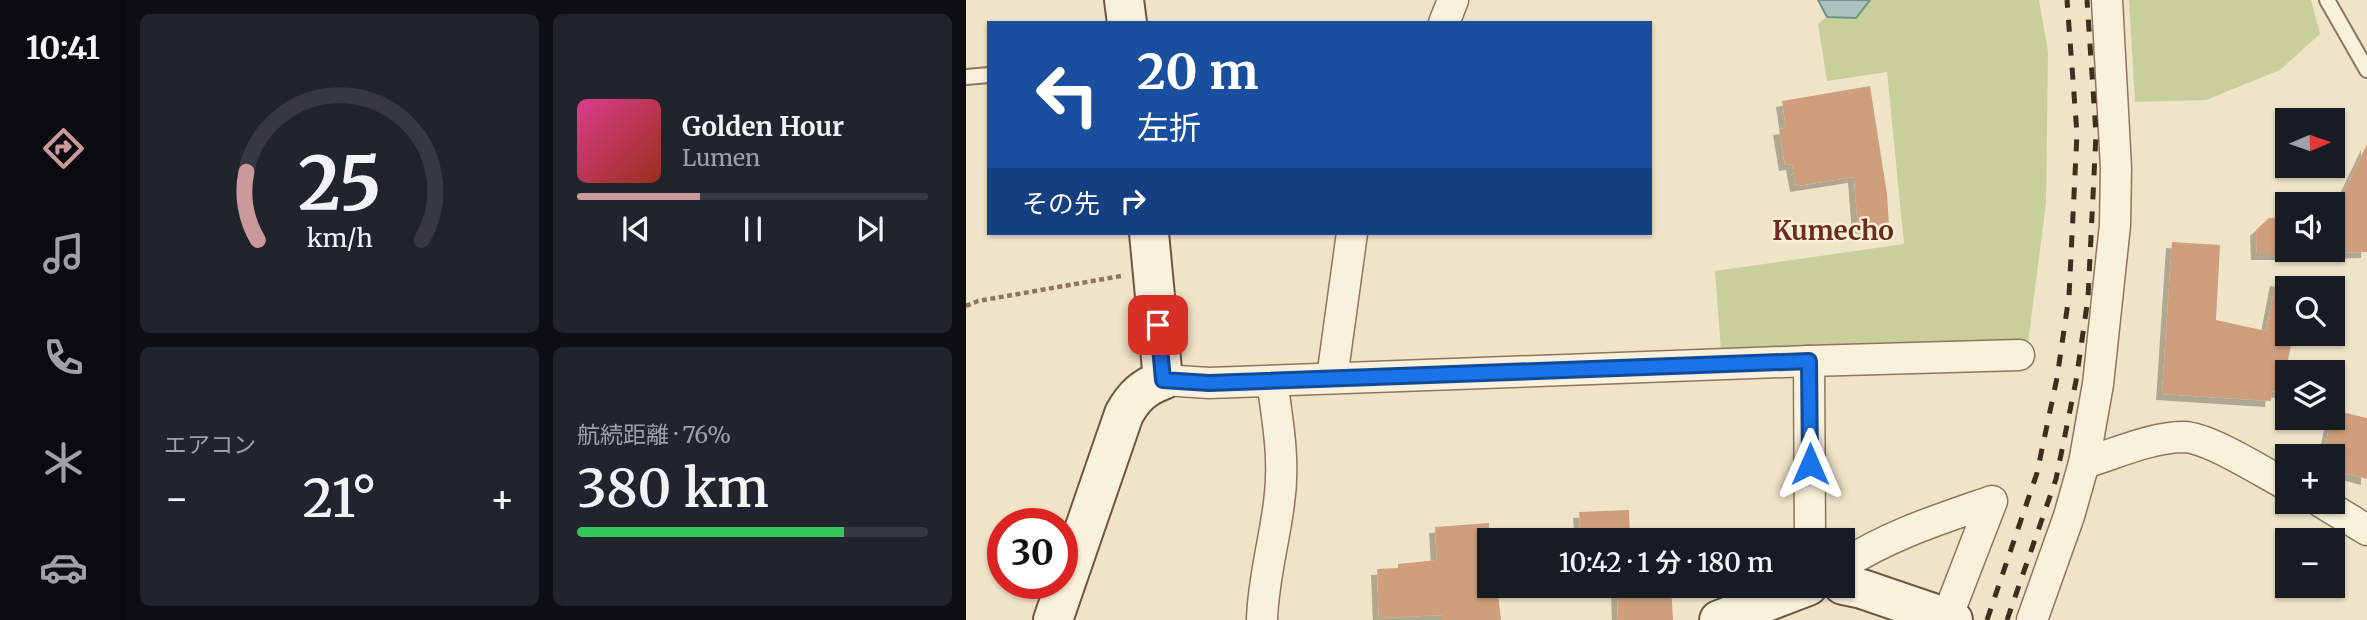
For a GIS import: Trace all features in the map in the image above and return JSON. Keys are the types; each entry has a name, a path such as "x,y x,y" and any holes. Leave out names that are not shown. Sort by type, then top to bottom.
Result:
{"main road":[{"path":"1124,0 1127,21"},
{"path":"1053,620 1124,414 1134,397 1148,385 1163,380 1149,235"},
{"path":"1855,589 1949,619"},
{"path":"1719,620 1777,598"}],"street":[{"path":"1445,21 1453,0"},
{"path":"2032,620 2069,516 2084,463 2098,384 2115,225 2116,167 2107,0"},
{"path":"1332,379 1352,235"},
{"path":"1163,380 1209,383 2019,355"},
{"path":"1809,361 1810,528"},
{"path":"1262,620 1262,597 1282,475 1281,441 1272,381"},
{"path":"2084,463 2159,441 2185,437 2207,443 2275,479"},
{"path":"1855,557 1904,531 1992,501 1949,619"},
{"path":"2341,514 2367,530"}],"lane":[{"path":"2327,0 2367,69"},
{"path":"966,77 987,75"}],"path":[{"path":"966,306 978,301 1153,270"}],"green space":[{"path":"1870,0 2039,0 2048,52 2046,203 2028,343 1721,351 1715,271 1904,244 1887,72 1827,81 1818,24 1827,17 1856,18"},
{"path":"2129,0 2311,0 2320,34 2280,70 2206,100 2135,102"}],"water":[{"path":"1818,0 1870,0 1856,18 1827,17"}],"building":[{"path":"1870,86 1887,194 1889,226 1858,228 1854,177 1796,186 1792,164 1785,165 1779,129 1786,128 1782,101"},
{"path":"2367,144 2367,252 2345,253 2344,192"},
{"path":"2269,218 2275,218 2275,254 2257,254 2256,230"},
{"path":"2172,242 2220,245 2216,320 2266,331 2275,285 2275,346 2291,346 2288,360 2275,360 2275,391 2272,391 2271,401 2162,394"},
{"path":"2345,413 2367,418 2367,479 2345,473 2345,444 2326,444 2329,430 2345,430"},
{"path":"1629,510 1630,528 1580,528 1579,512"},
{"path":"1489,523 1489,528 1477,528 1477,598 1498,598 1501,620 1442,620 1442,615 1379,618 1377,569 1398,568 1398,564 1437,560 1435,527"},
{"path":"1617,598 1672,598 1673,620 1618,620"}],"railway":[{"path":"1987,620 2037,473 2057,378 2069,296 2077,134 2067,0"},
{"path":"2007,620 2056,479 2076,381 2088,298 2096,134 2087,0"}],"district":[{"name":"Kumecho","path":"1833,231"}],"route":[{"path":"1158,325 1163,380 1209,383 1809,361 1810,464"}]}
